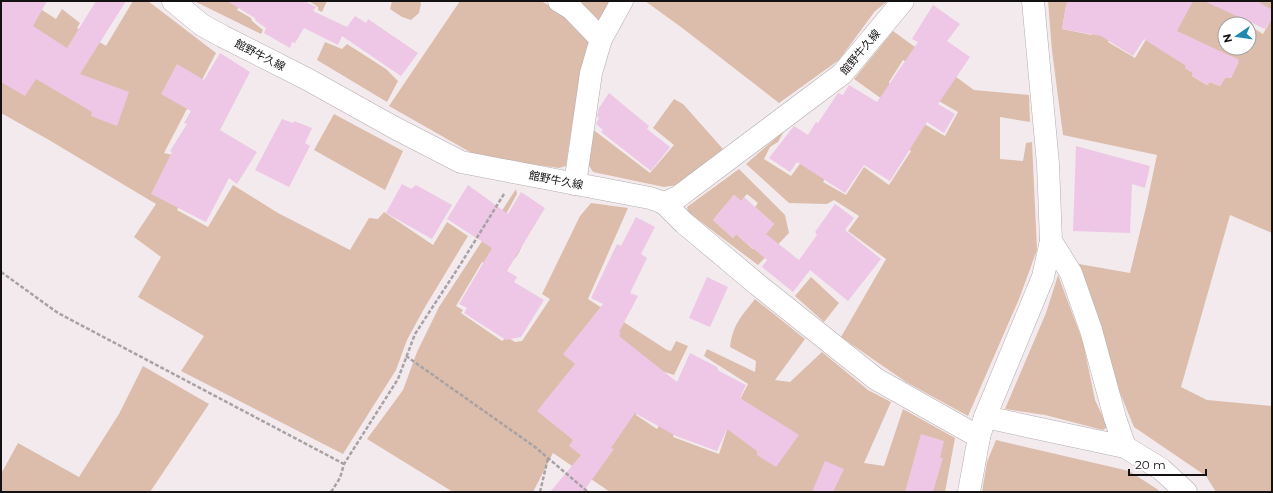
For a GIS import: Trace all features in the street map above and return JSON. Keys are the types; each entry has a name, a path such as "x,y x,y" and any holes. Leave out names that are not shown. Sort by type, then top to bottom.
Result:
{"street":[{"name":"館野牛久線","path":"173,1 202,25 307,79 395,128 461,162 650,198 664,203 678,197 842,74 903,1"},
{"path":"559,1 572,9 601,39"},
{"path":"575,184 591,73 601,39 622,1"},
{"path":"969,492 982,427 1044,277 1051,241 1048,164 1033,1"},
{"path":"664,203 684,223 747,276 876,379 982,427 1125,447 1162,469 1186,492"},
{"path":"1051,241 1071,273 1091,330 1115,418 1125,447"}],"path":[{"path":"331,492 340,478 344,464 398,379 415,334 518,173"},
{"path":"1,272 58,313 344,464"},
{"path":"406,356 534,447 588,492"},
{"path":"540,492 548,458"}],"shaded area":[{"path":"1,1 28,1 56,19 62,9 80,23 77,28 106,46 133,1 148,1 216,53 164,153 173,155 188,186 177,210 208,227 233,185 278,213 350,250 369,218 378,219 384,212 433,245 447,222 468,236 407,340 396,370 343,454 181,371 204,336 138,297 161,257 134,237 156,204 1,113"},
{"path":"194,1 242,1 237,10 251,18 252,21 263,30 261,34"},
{"path":"309,1 327,1 322,12 318,10 318,7"},
{"path":"392,1 420,1 421,4 419,13 411,20 402,17 390,9"},
{"path":"460,1 541,1 566,15 590,39 576,102 566,166 559,168 477,156 389,106"},
{"path":"568,1 612,1 601,22"},
{"path":"645,1 888,1 875,11 839,60 779,103"},
{"path":"1048,1 1132,1 1108,42 1135,58 1168,2 1206,1 1215,6 1219,1 1272,1 1272,10 1263,5 1256,16 1217,16 1217,56 1231,56 1257,56 1257,30 1263,34 1272,18 1272,233 1230,215 1181,387 1207,400 1272,406 1272,492 1216,492 1206,476 1134,427 1116,383 1079,264 1130,273 1157,155 1063,135 1052,51","holes":["1066,6 1097,6 1092,35 1062,29","1231,56 1237,59 1238,63 1231,78 1225,78 1220,86 1210,82 1207,85 1192,76 1193,73 1185,68"]},
{"path":"893,31 974,90 1029,95 1030,122 1000,117 1000,159 1023,161 1026,143 1032,142 1037,250 1019,299 968,416 906,382 841,337 886,259 848,231 859,216 834,200 827,204 789,203 746,164 784,131 778,142 770,147 764,159 791,176 805,157 829,172 823,182 846,195 864,167 889,185 911,151 881,133 895,107 945,136 958,112 937,100 917,67 903,60 889,82 890,87 882,99 854,79"},
{"path":"325,42 342,49 347,44 386,69 398,81 387,102 317,60"},
{"path":"674,99 683,104 723,149 677,185 664,187 593,172 586,161 591,128 650,173 674,145 653,128"},
{"path":"334,114 403,151 385,190 314,150"},
{"path":"739,169 785,215 789,233 758,265 688,212 687,207","holes":["747,194 758,203 755,207 774,224 753,249 736,234 733,238 713,220 734,195 741,201"]},
{"path":"516,189 517,194 500,225 524,241 516,257 510,262 493,268 482,262 456,306 463,310 461,313 502,341 507,337 515,342 522,341 550,299 542,294 580,216 591,203 628,208 588,299 667,350 671,351 676,341 688,346 674,375 658,370 636,415 657,429 676,397 729,421 748,384 704,356 707,349 755,372 756,361 730,347 733,332 736,326 755,299 805,339 775,380 790,382 822,352 868,390 891,402 864,463 884,466 903,409 955,438 945,492 610,492 553,453 533,492 453,492 367,439 403,390 417,352 439,307","holes":["678,414 729,424 719,454 673,437"]},
{"path":"1058,275 1083,342 1095,400 1108,427 1103,430 1045,415 1005,409 1046,313"},
{"path":"811,277 839,303 824,322 795,296"},
{"path":"143,366 209,404 150,492 1,492 1,474 18,443 79,477 119,414"},
{"path":"996,440 1129,471 1160,492 982,492 987,462"}],"building":[{"path":"1,1 47,1 33,26 67,48 96,1 126,1 80,74 129,92 117,126 91,116 92,112 36,79 25,96 1,82"},
{"path":"227,1 304,1 316,7 313,11 347,27 355,16 366,23 368,19 418,53 401,76 342,36 338,45 304,28 295,43 292,42 290,48 264,33 266,28 256,21 255,18"},
{"path":"1067,1 1193,1 1177,31 1217,50 1217,56 1230,56 1239,60 1231,78 1225,78 1220,86 1210,82 1208,85 1192,76 1193,73 1185,68 1186,66 1144,39 1133,56 1101,36 1062,29"},
{"path":"1204,1 1257,1 1272,10 1272,18 1265,29 1257,25 1257,16 1237,16"},
{"path":"933,5 960,24 947,41 970,57 938,104 955,114 944,133 927,122 890,181 864,165 845,193 797,162 790,172 769,158 794,126 808,135 838,93 843,95 849,85 877,102 918,42 912,39"},
{"path":"220,53 250,72 220,130 257,152 237,184 229,178 206,222 151,194 172,152 170,151 187,124 184,123 191,111 161,94 177,64 204,80"},
{"path":"609,93 649,126 647,129 670,147 651,171 601,132 603,130 596,124 599,118 597,116 599,108"},
{"path":"282,119 293,123 294,121 312,128 305,143 310,146 289,187 255,170"},
{"path":"1076,146 1150,166 1145,188 1132,184 1130,233 1073,231"},
{"path":"402,184 411,189 416,185 452,205 432,239 386,213"},
{"path":"468,185 508,214 521,192 545,208 507,271 517,277 514,282 544,300 521,337 506,340 464,313 467,308 459,304 492,248 447,219"},
{"path":"734,195 741,201 744,197 774,224 766,234 799,260 817,235 815,232 835,204 854,218 845,230 881,259 848,301 810,270 793,292 762,267 767,260 736,234 733,238 713,220"},
{"path":"636,217 655,227 641,254 647,258 630,293 638,296 619,332 621,333 619,336 677,382 690,353 717,367 719,371 746,385 740,398 799,435 776,467 757,455 757,451 727,429 717,451 676,436 635,413 611,448 614,449 583,492 550,492 581,455 569,446 573,440 537,411 575,364 563,354 603,304 591,298 617,244 621,246"},
{"path":"707,277 728,287 710,327 689,318"},
{"path":"921,434 944,441 940,458 943,458 933,492 905,492"},
{"path":"825,461 844,469 833,492 812,492"}]}
